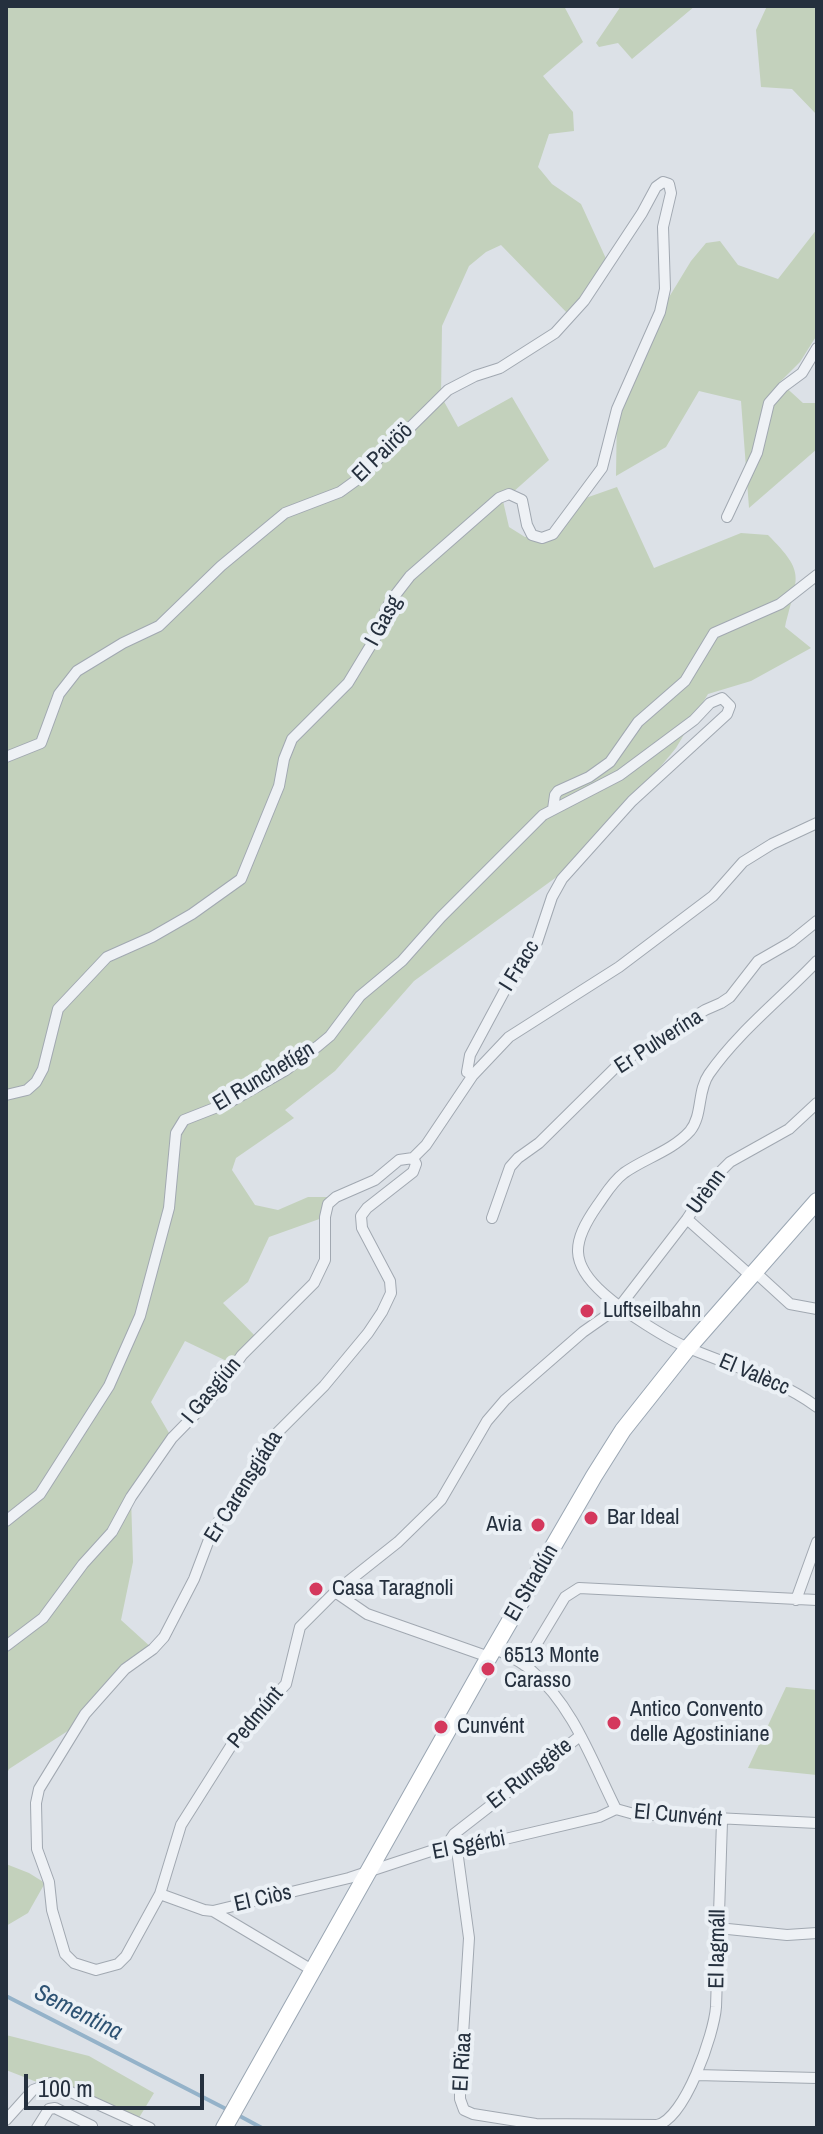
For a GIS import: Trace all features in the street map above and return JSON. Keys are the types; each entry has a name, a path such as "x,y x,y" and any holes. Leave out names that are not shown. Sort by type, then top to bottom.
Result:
{"main road":[{"name":"El Stradún","path":"224,2128 492,1652 609,1453 688,1348 817,1201"}],"street":[{"name":"El Pairöö","path":"6,757 41,743 59,694 77,671 123,643 159,626 221,566 285,513 340,492 358,479 448,390 500,368 555,333 584,301 656,187 666,182"},
{"name":"I Gasg","path":"6,1095 27,1090 36,1082 43,1069 58,1009 107,957 165,930 241,879 279,786 292,739 348,683 377,635 386,609 410,576 499,498 509,494 522,500 529,531 542,538 556,532 589,488 602,468 617,409 664,300 663,220 671,193 666,182"},
{"path":"727,517 757,453 769,403 783,387 802,373 817,348"},
{"path":"553,809 558,791 589,777 610,762 638,722 685,681 714,633 780,604 817,575"},
{"name":"I Fracc","path":"553,809 620,775 694,720 715,699 722,698 729,703 724,718 632,801 562,879 552,897 537,942 506,988 470,1055 467,1072 473,1075 509,1037 619,967 713,896 743,862 772,844 817,823"},
{"name":"El Runchetígn","path":"6,1521 40,1494 109,1386 140,1316 169,1208 179,1126 184,1120 230,1102 286,1070 330,1036 360,996 402,961 441,917 543,815 553,809"},
{"name":"Er Pulverína","path":"492,1218 510,1167 539,1143 619,1064 730,997 758,961 791,942 817,921"},
{"path":"688,1348 620,1306 598,1288 580,1265 577,1245 585,1224 620,1176 690,1131 697,1117 703,1084 727,1049 817,961"},
{"name":"Er Carensgiáda","path":"36,1839 39,1789 77,1725 125,1669 164,1637 194,1579 213,1529 254,1472 275,1435 324,1386 382,1312 391,1293 390,1281 362,1228 361,1216 413,1172 416,1164 413,1158 426,1145 473,1075"},
{"name":"Urènn","path":"620,1306 687,1219 713,1179 730,1162 789,1129 817,1103"},
{"name":"I Gasgiún","path":"6,1646 43,1618 83,1564 112,1532 131,1497 172,1438 213,1396 242,1355 314,1283 325,1260 328,1204 336,1197 375,1180 399,1160 413,1158"},
{"path":"687,1219 790,1304 817,1309"},
{"name":"Pedmúnt","path":"36,1839 49,1882 61,1946 69,1960 82,1967 103,1970 121,1961 160,1894 181,1825 236,1738 286,1684 300,1627 335,1592 398,1542 441,1500 487,1421 505,1400 583,1332 620,1306"},
{"name":"El Valècc","path":"688,1348 776,1382 817,1407"},
{"path":"796,1600 817,1542"},
{"path":"524,1665 565,1597 579,1588 817,1600"},
{"name":"El Cunvént","path":"335,1592 367,1614 492,1652 524,1665 560,1701 616,1809 634,1814 722,1821 817,1823"},
{"name":"Er Runsgète","path":"446,1846 454,1834 580,1736"},
{"name":"El Sgérbi","path":"368,1872 446,1846 457,1850 575,1824 616,1809"},
{"name":"El Iagmáll","path":"696,2075 715,2020 722,1821"},
{"name":"El Rïaa","path":"457,1850 469,1938 460,2083 464,2110 536,2124 661,2124 670,2118 696,2075"},
{"name":"El Ciòs","path":"160,1894 213,1911 368,1872"},
{"path":"213,1911 312,1970"},
{"path":"718,1928 787,1935 817,1933"},
{"path":"696,2075 817,2078"},
{"path":"6,2120 30,2092 44,2084 58,2085 150,2128"},
{"path":"37,2128 49,2109 55,2108 92,2127 96,2103"}],"green space":[{"path":"6,6 564,6 583,42 543,76 573,112 574,131 549,134 538,167 552,184 581,204 608,263 570,316 501,245 486,252 469,266 442,326 441,396 458,427 512,397 549,460 503,501 509,527 525,537 532,535 542,538 580,500 617,487 654,568 741,533 768,535 789,559 796,576 785,627 811,648 751,681 708,694 676,748 573,865 414,981 335,1071 285,1110 294,1118 236,1158 232,1170 255,1205 278,1210 308,1197 336,1197 325,1217 269,1237 248,1282 223,1303 259,1340 235,1365 185,1341 151,1402 172,1438 131,1497 133,1562 121,1620 153,1649 143,1655 77,1725 9,1769 6,1776"},
{"path":"621,6 695,6 632,59 618,43 599,47 596,43"},
{"path":"767,6 817,6 817,115 792,89 761,87 756,30"},
{"path":"817,229 817,335 800,362 780,382 803,403 817,403 817,449 749,508 741,401 699,391 666,447 616,476 617,409 660,312 691,261 706,243 720,241 738,265 778,279"},
{"path":"786,1687 817,1690 817,1775 748,1768"},
{"path":"6,1864 45,1883 28,1913 6,1926"},
{"path":"6,2035 89,2056 154,2093 137,2121 6,2070"}],"waterway":[{"name":"Sementina","path":"6,1996 228,2110"},
{"name":"Sementina","path":"236,2114 262,2128"}],"place":[{"name":"Luftseilbahn","path":"587,1311"},
{"name":"Bar Ideal","path":"591,1518"},
{"name":"Avia","path":"538,1525"},
{"name":"Casa Taragnoli","path":"316,1589"},
{"name":"6513 Monte Carasso","path":"488,1669"},
{"name":"Antico Convento delle Agostiniane","path":"614,1723"},
{"name":"Cunvént","path":"441,1727"}]}
